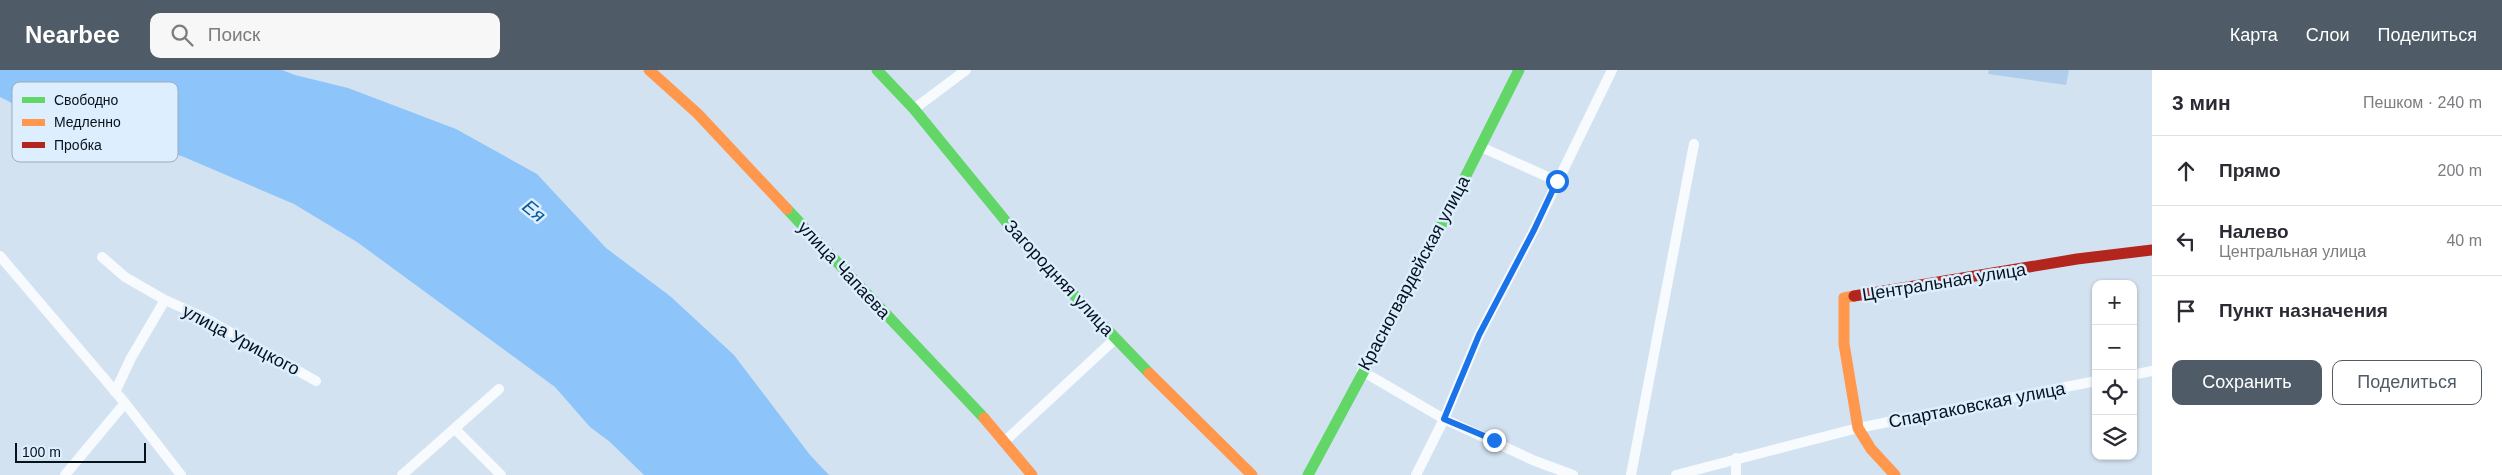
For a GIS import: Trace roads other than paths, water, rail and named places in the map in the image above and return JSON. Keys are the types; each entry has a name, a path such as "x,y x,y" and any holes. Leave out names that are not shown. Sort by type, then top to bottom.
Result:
{"street":[{"name":"улица Чапаева","path":"649,70 698,114 1005,441 1032,475"},
{"name":"Загородняя улица","path":"878,70 914,109 1022,242 1115,339 1252,475"},
{"path":"914,109 966,70"},
{"name":"Красногвардейская улица","path":"1308,475 1362,371 1422,263 1519,70"},
{"path":"1416,475 1444,419 1479,335 1592,116 1612,70"},
{"path":"1630,475 1694,144"},
{"path":"1481,147 1557,181"},
{"name":"Центральная улица","path":"1858,428 1844,344 1844,298 2077,259 2152,250"},
{"path":"0,256 126,403 182,475"},
{"name":"улица Урицкого","path":"102,257 125,277 165,300 203,317 316,381"},
{"name":"улица Урицкого","path":"115,392 131,358 165,300"},
{"path":"1005,441 1115,339"},
{"path":"1362,371 1444,419 1535,461 1573,475"},
{"path":"2137,374 2152,371"},
{"name":"Спартаковская улица","path":"1858,428 2092,382"},
{"path":"402,475 499,389"},
{"path":"65,475 126,403"},
{"path":"1676,475 1858,428 1871,449 1895,475"},
{"path":"455,429 501,475"},
{"path":"1736,458 1736,475"}],"water":[{"name":"Ея","path":"0,70 282,70 348,88 456,129 537,174 606,248 670,296 734,355 810,455 829,475 644,475 610,442 590,427 555,387 357,242 294,204 178,155 178,82 12,82 12,103 0,97"}]}
